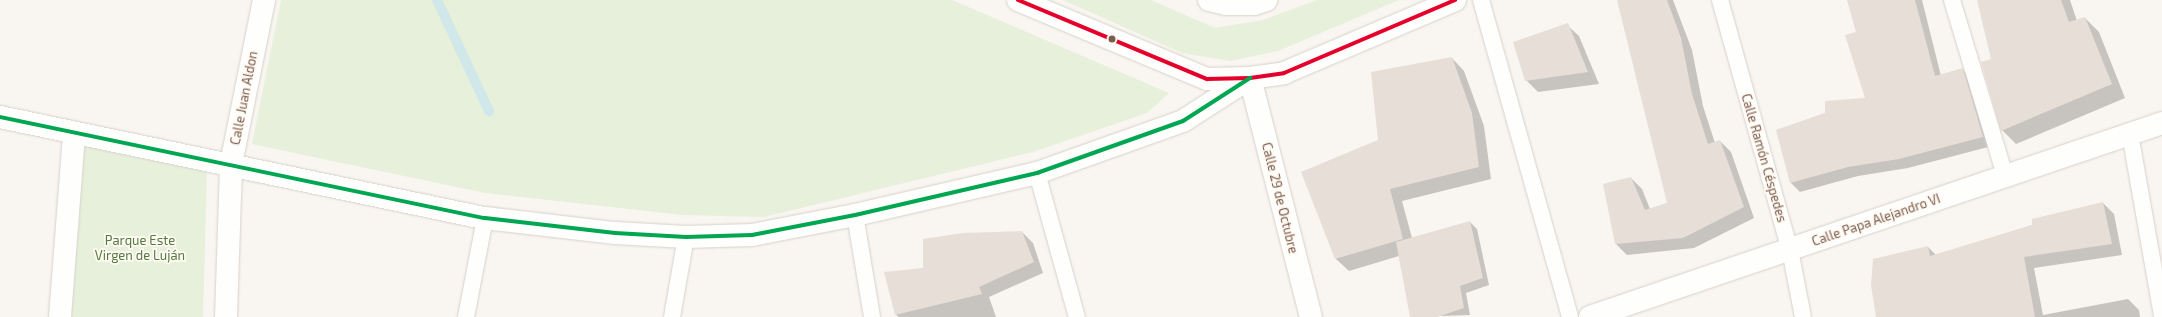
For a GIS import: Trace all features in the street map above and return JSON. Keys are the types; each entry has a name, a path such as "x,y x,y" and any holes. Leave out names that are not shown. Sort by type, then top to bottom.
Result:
{"street":[{"name":"Calle Juan Aldon","path":"226,317 231,164 264,0"},
{"path":"1018,0 1207,79 1250,78 1284,73 1455,0"},
{"path":"1220,1 1254,4 1266,0"},
{"path":"0,117 74,134 231,164 485,218 615,233 686,237 752,235 855,216 1037,173 1183,121 1250,78"},
{"name":"Calle 29 de Octubre","path":"1250,78 1311,317"},
{"name":"Calle Papa Alejandro VI","path":"1590,317 2162,124"},
{"path":"60,317 74,134"}],"lane":[{"path":"1480,0 1570,317"},
{"name":"Calle Ramón Céspedes","path":"1720,0 1790,250 1803,317"},
{"path":"1952,0 2005,176"},
{"path":"2130,134 2162,315"},
{"path":"1037,173 1077,317"},
{"path":"855,216 872,317"},
{"path":"466,317 485,218"},
{"path":"672,317 686,237"}],"green space":[{"path":"281,0 952,0 1169,93 1147,113 1033,152 764,217 683,215 485,193 252,144"},
{"path":"1063,0 1151,0 1215,28 1263,20 1317,0 1399,0 1278,51 1230,61 1182,53"},
{"name":"Parque Este Virgen de Luján","path":"90,142 207,171 203,317 71,317 83,149"}],"building":[{"path":"1617,0 1667,0 1681,38 1692,94 1708,144 1720,140 1744,207 1683,238 1615,244 1603,184 1631,177 1645,210 1667,203"},
{"path":"1847,0 1915,0 1935,76 1963,68 1983,137 1899,159 1848,167 1790,183 1776,130 1825,113 1825,101 1865,98 1845,35 1856,32"},
{"path":"1977,0 2061,0 2069,22 2085,17 2112,84 2001,131 1981,62 1991,59"},
{"path":"1568,23 1588,72 1525,81 1513,42"},
{"path":"1452,57 1472,113 1479,167 1390,189 1403,239 1335,259 1301,172 1378,140 1371,72"},
{"path":"2103,202 2112,244 2024,257 2035,317 1876,317 1871,285 1873,259 1928,246 1930,256 2032,225 2032,219"},
{"path":"1470,221 1483,278 1460,286 1464,308 1437,317 1410,317 1396,242"},
{"path":"1022,231 1034,262 979,287 982,294 895,315 884,272 923,268 923,239 963,233"}],"waterway":[{"path":"437,0 489,111"}],"transit line":[{"path":"1018,0 1207,79 1250,78 1284,73 1455,0"},
{"path":"0,117 485,218 615,233 686,237 752,235 855,215 1037,173 1183,121 1250,78"}]}
